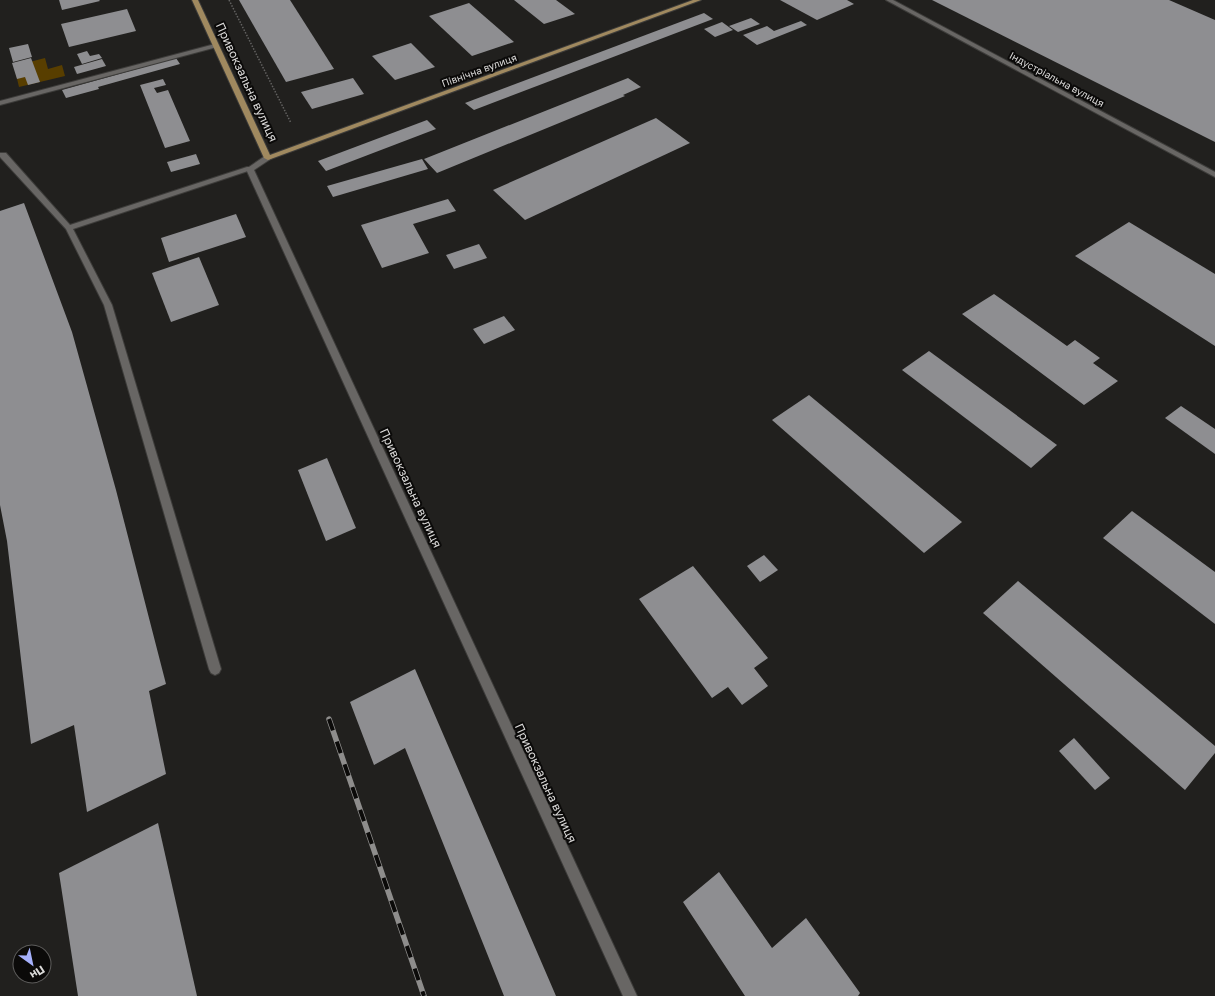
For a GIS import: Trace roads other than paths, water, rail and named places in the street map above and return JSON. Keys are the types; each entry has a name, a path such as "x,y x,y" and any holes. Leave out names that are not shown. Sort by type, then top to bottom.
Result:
{"main road":[{"name":"Привокзальна вулиця","path":"195,0 268,158"},
{"name":"Північна вулиця","path":"268,158 698,0"}],"street":[{"name":"Індустріальна вулиця","path":"889,0 1215,175"},
{"path":"0,103 215,46"},
{"path":"3,155 69,228 108,305 215,669"},
{"name":"Привокзальна вулиця","path":"268,158 250,169 630,996"},
{"path":"69,228 250,169"}],"railway":[{"path":"329,719 424,996"}]}
